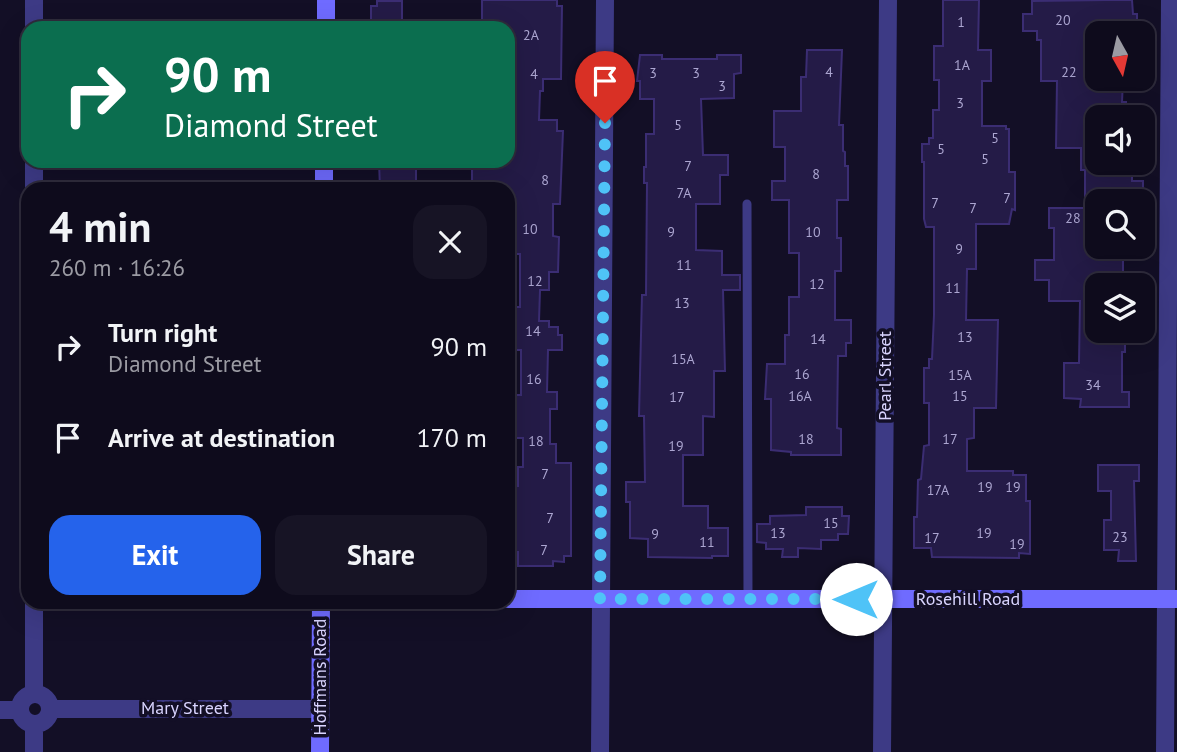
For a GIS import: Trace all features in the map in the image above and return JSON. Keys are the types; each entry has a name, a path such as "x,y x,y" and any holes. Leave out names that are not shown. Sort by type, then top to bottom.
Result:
{"street":[{"path":"34,0 34,21"},
{"path":"326,0 326,21"},
{"path":"600,752 605,0"},
{"name":"Pearl Street","path":"882,752 888,0"},
{"path":"1165,752 1172,599 1170,0"},
{"name":"Rosehill Road","path":"515,599 1172,599"},
{"path":"34,609 34,694"},
{"name":"Hoffmans Road","path":"320,752 321,609"},
{"path":"34,694 43,696 50,709 44,721 34,724 23,719 19,710 21,701 34,694"},
{"name":"Mary Street","path":"50,709 320,709"},
{"path":"0,710 19,710"},
{"path":"34,724 34,752"}],"lane":[{"path":"747,204 748,600"}],"building":[{"path":"482,0 557,0 557,6 562,6 561,79 543,79 539,120 557,120 557,131 563,131 560,204 553,204 553,236 559,237 558,272 549,272 549,290 540,290 539,321 549,321 549,327 558,327 558,335 562,335 562,350 548,350 547,392 557,392 557,409 550,409 550,444 556,444 556,463 571,463 571,556 564,556 564,562 553,561 553,566 518,566 518,552 515,552 515,486 518,486 518,467 523,467 523,438 515,438 515,395 521,395 521,350 515,350 515,307 520,307 520,254 515,254 515,182 472,182 472,168 515,168 515,21 482,21"},
{"path":"943,0 979,0 978,50 991,50 991,81 982,81 982,126 1006,126 1006,129 1009,129 1009,172 1015,172 1015,210 1012,209 1009,224 976,224 976,269 967,269 966,320 998,320 996,408 974,408 974,438 967,439 967,471 1013,471 1013,475 1026,475 1026,501 1030,501 1030,554 1019,553 1019,558 932,557 931,548 914,548 918,480 921,479 924,446 929,445 929,403 924,403 924,368 929,368 929,359 932,359 934,315 934,227 926,227 924,219 922,144 929,144 929,138 933,138 933,110 939,110 939,80 934,80 934,46 943,46"},
{"path":"1132,0 1133,14 1137,14 1137,21 1085,21 1085,91 1122,91 1122,102 1126,102 1126,105 1085,105 1085,170 1081,170 1081,148 1056,148 1057,81 1041,81 1041,40 1037,40 1037,31 1023,31 1023,14 1032,14 1032,1"},
{"path":"377,1 402,1 402,21 371,21 371,6 377,6"},
{"path":"807,50 842,50 839,125 843,125 843,151 845,166 848,166 848,200 837,200 837,238 841,238 841,271 835,271 835,320 851,320 851,343 846,343 846,356 838,356 837,428 841,429 841,455 791,455 791,452 771,450 771,399 765,399 767,364 785,364 785,335 789,335 789,297 799,297 799,253 789,253 789,200 772,200 772,181 785,181 785,147 774,147 774,111 801,111 801,77 806,77"},
{"path":"640,55 662,55 662,59 717,59 717,55 741,55 741,73 734,74 734,98 701,99 703,155 728,155 728,175 720,175 720,204 696,204 696,250 722,251 722,275 740,275 740,290 723,290 725,371 714,371 714,417 703,416 703,455 683,455 683,506 708,506 708,528 728,528 728,556 648,557 648,539 630,538 630,502 626,502 626,482 645,482 644,416 639,416 642,295 646,295 647,183 644,183 644,167 646,134 654,134 654,99 640,99 640,81 637,81"},
{"path":"379,168 416,168 416,182 380,182"},
{"path":"1085,175 1132,175 1132,181 1143,181 1143,189 1085,189"},
{"path":"1049,208 1085,208 1085,259 1123,259 1123,273 1085,273 1085,343 1125,343 1125,352 1122,352 1122,392 1129,392 1129,407 1080,407 1081,399 1064,398 1064,363 1079,363 1080,301 1049,301 1049,280 1035,280 1035,260 1054,260 1054,228 1049,228"},
{"path":"1098,465 1139,465 1139,481 1134,481 1136,561 1118,561 1119,550 1104,550 1104,520 1111,520 1111,491 1098,491"},
{"path":"806,507 842,507 842,516 849,516 848,534 838,534 838,540 821,540 821,549 798,548 798,557 782,557 783,549 766,549 766,543 757,542 757,524 770,524 770,516 806,515"}],"route":[{"path":"605,123 600,599 856,599"}]}
